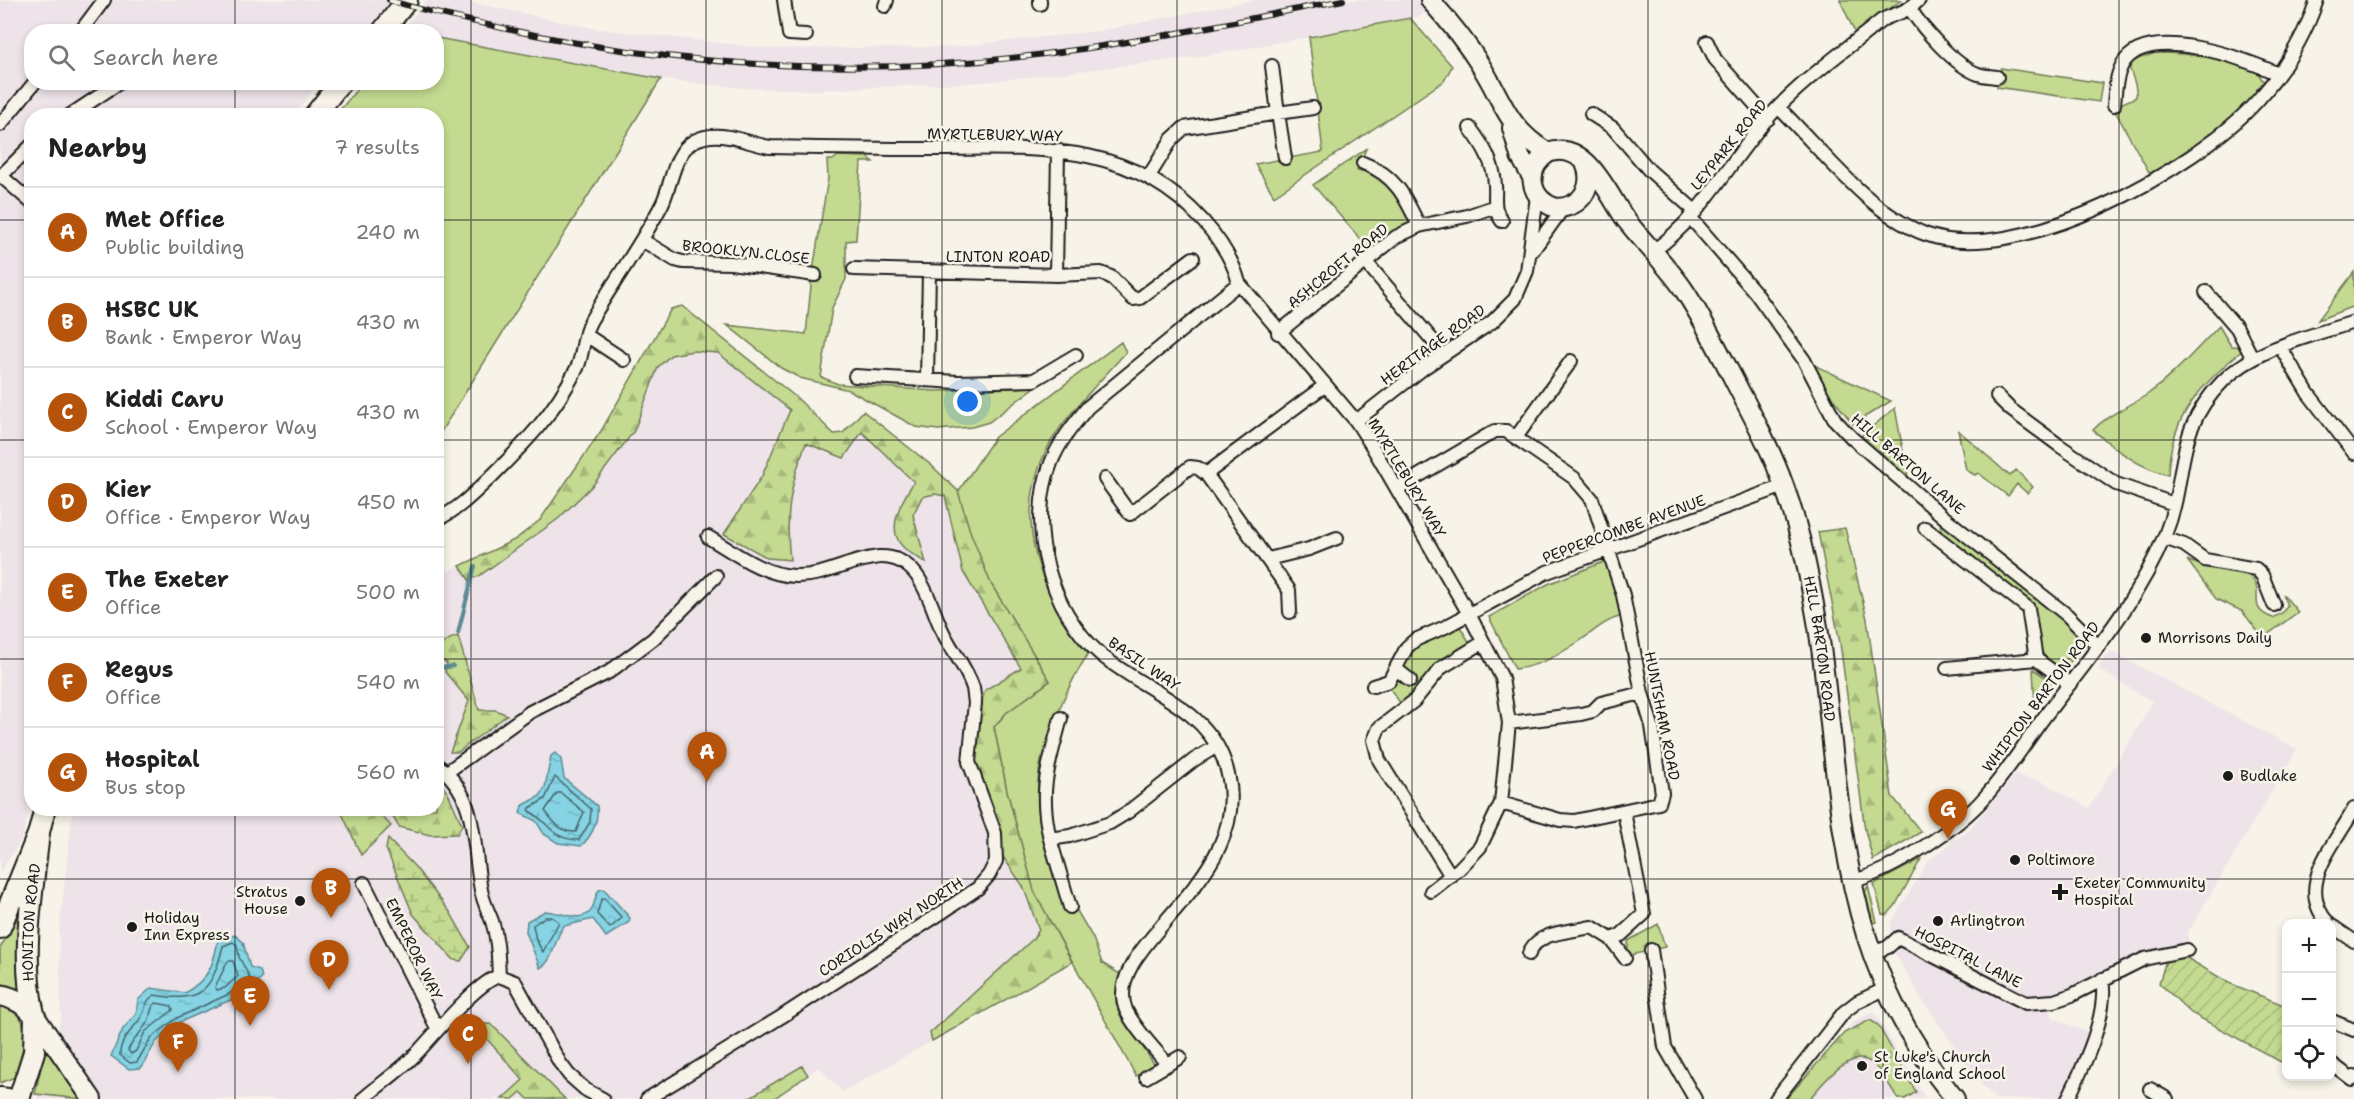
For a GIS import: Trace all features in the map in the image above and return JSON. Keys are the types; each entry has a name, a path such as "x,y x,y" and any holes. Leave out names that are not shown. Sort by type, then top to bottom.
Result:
{"main road":[{"path":"388,24 407,0"},
{"path":"1436,7 1482,67 1508,115 1525,139 1548,153"},
{"path":"320,108 335,90"},
{"path":"1508,115 1520,156 1532,177 1537,196 1549,205 1563,208 1581,199 1590,182 1585,163 1568,151 1548,153 1536,163 1532,177"},
{"name":"HILL BARTON ROAD","path":"1585,163 1683,290 1710,332 1766,442 1784,486 1801,538 1818,628 1848,866 1872,953 1904,1028 1955,1099"},
{"name":"HILL BARTON ROAD","path":"1581,199 1599,203 1626,219"},
{"name":"HONITON ROAD","path":"0,928 39,832 43,816"},
{"name":"HONITON ROAD","path":"19,1099 34,1052 34,1015 27,986 39,832"},
{"path":"0,995 13,998 34,1015 92,1099"},
{"path":"0,1098 8,1099"}],"street":[{"path":"86,24 104,0"},
{"path":"784,0 789,34 806,35"},
{"path":"1779,108 1880,208 1905,225 1948,241 1985,242 2017,236 2056,224 2151,182 2240,117 2278,74 2298,46 2317,0"},
{"path":"1915,4 1933,39 1954,58 1978,75 1997,76"},
{"name":"LEYPARK ROAD","path":"1653,251 1692,214 1779,108 1825,65 1882,20 1915,4"},
{"path":"1707,42 1715,59 1768,119"},
{"path":"2114,105 2116,83 2122,65 2134,53 2158,45 2186,46 2227,54 2278,74"},
{"path":"1272,66 1285,158"},
{"path":"0,124 28,90"},
{"path":"81,108 108,90"},
{"path":"1149,176 1176,132 1184,128 1313,108"},
{"name":"HILL BARTON LANE","path":"1591,114 1613,128 1649,170 1692,214 1761,300 1804,360 1835,420 1851,438 1945,518 2067,615 2098,646"},
{"path":"1470,128 1491,164 1495,185 1493,207 1502,221"},
{"name":"MYRTLEBURY WAY","path":"444,516 461,506 539,429 576,368 589,322 642,240 669,190 683,149 704,138 736,138 770,147 1058,150 1108,160 1149,176 1193,210 1215,235 1232,260 1239,283 1278,333 1356,421 1398,488 1469,614"},
{"name":"LINTON ROAD","path":"854,269 1056,275 1058,150"},
{"path":"24,153 1,176 24,196"},
{"path":"1363,164 1383,171 1404,196 1419,226"},
{"name":"HERITAGE ROAD","path":"1356,421 1411,377 1505,311 1520,290 1530,254 1537,196"},
{"name":"ASHCROFT ROAD","path":"1278,333 1396,237 1419,226 1467,216 1493,207"},
{"name":"HERITAGE ROAD","path":"1530,254 1563,208"},
{"name":"BROOKLYN CLOSE","path":"642,240 675,260 683,262 731,263 815,275"},
{"path":"1056,275 1107,275 1133,299 1140,298 1193,258"},
{"path":"1365,261 1434,342"},
{"path":"927,380 929,271"},
{"name":"BASIL WAY","path":"1167,1064 1126,1010 1125,989 1133,962 1213,862 1228,829 1232,794 1230,776 1217,746 1196,719 1099,654 1079,629 1052,582 1043,548 1041,518 1044,486 1051,463 1071,428 1088,407 1239,283"},
{"path":"2206,292 2237,328 2253,359"},
{"name":"WHIPTON BARTON ROAD","path":"1853,881 1870,877 1913,855 1985,798 2070,684 2135,593 2164,538 2174,504 2187,434 2198,412 2222,382 2253,359 2354,322"},
{"path":"586,335 624,360"},
{"path":"2281,348 2308,393 2354,453"},
{"path":"855,376 958,382 1034,380 1077,355"},
{"path":"1398,488 1495,431 1506,431 1517,436 1571,361"},
{"path":"1206,474 1324,386"},
{"path":"1997,396 2010,409 2116,484 2174,504"},
{"name":"HUNTSHAM ROAD","path":"1501,803 1560,820 1574,821 1624,812 1659,802 1662,793 1652,726 1642,693 1623,595 1592,499 1585,488 1517,436"},
{"path":"1105,479 1130,514 1190,467 1198,468 1206,474 1289,590 1290,612"},
{"name":"PEPPERCOMBE AVENUE","path":"1396,669 1407,647 1415,640 1547,572 1784,486"},
{"path":"1925,528 2028,608 2036,659"},
{"name":"CORIOLIS WAY NORTH","path":"647,1099 781,1017 978,888 996,861 995,833 969,762 975,712 973,688 916,573 898,560 882,557 867,559 814,575 783,574 752,563 708,537"},
{"path":"1268,559 1309,549 1337,538"},
{"path":"2164,538 2184,545 2205,560 2256,570 2262,575 2274,605"},
{"path":"447,772 530,712 609,672 660,633 716,576"},
{"path":"1431,891 1451,876 1480,847 1501,803 1509,723 1502,678 1469,614"},
{"path":"1451,876 1379,760 1374,740 1379,728 1414,701 1441,668 1482,643"},
{"path":"1947,668 2036,659 2070,684"},
{"path":"1373,686 1389,681 1396,669 1410,680"},
{"path":"1509,723 1581,714 1593,711 1602,703 1642,693"},
{"path":"1061,718 1045,777 1044,797 1050,839 1070,907"},
{"path":"1050,839 1070,836 1110,823 1128,812 1194,760 1217,746"},
{"path":"444,770 460,789 470,809 475,830 481,890 496,936 499,976 515,982 569,1075 586,1090 603,1099"},
{"path":"2326,919 2316,903 2315,884 2326,855 2354,809"},
{"path":"1611,939 1621,935 1644,914 1624,812"},
{"name":"EMPEROR WAY","path":"364,883 437,1028"},
{"path":"1529,954 1533,944 1545,936 1586,928 1596,929 1611,939 1625,958"},
{"path":"2336,929 2354,941"},
{"name":"HOSPITAL LANE","path":"1872,953 1888,947 1898,938 2026,1003 2063,998 2088,988 2144,959 2187,950"},
{"path":"1651,950 1665,1047 1695,1099"},
{"name":"EMPEROR WAY","path":"363,1099 415,1055 437,1028 484,983 499,976"},
{"path":"2068,1099 2102,1014 2105,993 2102,979"},
{"path":"1776,1099 1844,1012 1857,1002 1887,988"},
{"path":"2336,1023 2354,1030"},
{"path":"1146,1077 1180,1057"},
{"path":"2336,1067 2352,1078 2354,1076"},
{"path":"2151,1089 2166,1099"}],"shaded area":[{"path":"0,0 391,0 372,24 24,24 24,90 314,90 299,108 24,108 24,816 28,816 21,840 0,873"},
{"path":"427,0 460,0 591,28 772,49 954,47 1098,31 1254,0 1457,0 1419,16 1399,21 1197,57 985,82 815,90 744,88 675,81 444,39 444,24 408,24"},
{"path":"682,306 797,398 834,434 843,433 863,411 931,465 958,491 982,564 1050,681 994,727 1007,791 1034,891 1072,962 842,1092 819,1067 773,1099 37,1099 61,1019 59,930 72,816 444,816 444,573 505,545 540,520 601,431 671,309"},
{"name":"Exeter Community Hospital","path":"2110,651 2297,749 2187,934 2189,943 2187,958 2167,957 2144,964 2072,1002 2048,1009 2052,1017 2096,1036 2069,1099 1995,1099 1981,1084 1921,998 1894,952 1890,924 1929,860 1968,831 2015,775 2043,782 2089,808 2153,702 2098,669"},
{"name":"St Luke's Church of England School","path":"1874,1012 1926,1099 1793,1099 1852,1022"}],"green space":[{"path":"1840,0 1901,0 1856,35"},
{"path":"1410,18 1452,66 1444,81 1274,196 1255,164 1323,152 1309,37"},
{"path":"444,39 661,79 444,427 444,108 342,108 356,90 444,90"},
{"path":"2155,53 2194,55 2243,66 2256,70 2265,84 2227,123 2150,174 2115,111 2118,105 2136,97 2130,66"},
{"path":"2001,68 2102,83 2099,102 1997,87"},
{"path":"1366,149 1357,170 1376,174 1400,201 1411,222 1369,249 1313,185"},
{"path":"838,156 868,157 873,162 861,162 856,240 846,241 846,279 832,308 821,377 838,384 936,391 1035,387 989,422 972,427 938,430 916,427 849,390 800,378 781,368 727,325 806,334 812,276 828,178 827,160 833,160"},
{"path":"2354,272 2354,306 2318,320"},
{"path":"682,306 797,398 834,434 843,433 863,411 931,465 958,491 970,531 991,584 1050,681 1006,713 994,727 1007,791 1034,891 1072,962 932,1041 930,1033 1033,939 1039,930 1023,886 997,848 986,795 970,747 985,690 1021,668 963,572 945,496 935,494 922,497 913,515 926,563 903,547 896,532 901,505 914,482 862,432 844,458 806,443 790,500 788,529 790,560 768,558 724,534 762,476 790,410 718,353 693,351 671,355 658,367 634,431 593,485 558,519 479,576 469,580 460,566 516,539 540,520 601,431 671,309"},
{"path":"2219,326 2231,346 2246,347 2203,388 2182,417 2170,454 2168,475 2137,463 2093,430 2119,410 2158,387"},
{"path":"1121,342 1126,352 1061,426 1046,451 1036,478 1031,505 1032,532 1045,584 1057,608 1088,654 1062,702 1047,755 1042,757 1038,796 1042,835 1067,910 1076,909 1093,938 1102,963 1120,974 1116,995 1125,1020 1154,1064 1136,1076 1034,892 1007,791 994,727 1006,713 1050,681 991,584 969,531 958,492 995,437"},
{"path":"1812,364 1891,401 1853,424 1831,396"},
{"path":"1895,408 1908,477 1861,436"},
{"path":"1958,430 2010,476 2016,470 2033,487 2027,493 2017,484 2008,496 1978,473 1975,475 1966,470"},
{"path":"1940,519 2076,630 2084,640 2080,650 2071,661 2059,669 2049,661 2039,645 2036,619 2027,599 1941,533"},
{"path":"1845,528 1867,619 1892,796 1921,832 1873,860 1865,830 1840,643 1818,532"},
{"path":"2187,560 2250,577 2257,588 2257,604 2264,614 2273,618 2282,613 2287,606 2283,594 2298,612 2263,638 2242,611 2216,599"},
{"path":"1606,561 1622,616 1604,624 1548,660 1515,669 1489,617 1548,584"},
{"path":"1459,625 1471,645 1431,670 1412,697 1401,704 1388,686 1405,671 1403,667 1412,648"},
{"path":"458,636 479,710 496,710 507,715 458,752 450,752 469,701 445,672 447,663 444,662 444,642"},
{"path":"2033,669 2050,680 2051,684 2035,708"},
{"path":"444,788 462,825 457,834 430,835 399,827 393,816 444,816"},
{"path":"343,816 382,816 391,826 361,855"},
{"path":"388,839 415,867 450,912 470,947 461,961 454,960 413,914 386,849"},
{"path":"1921,859 1895,906 1887,915 1882,914 1874,884"},
{"path":"1868,886 1877,922 1871,924 1864,894"},
{"path":"20,914 23,916 18,946 19,989 0,986 0,948"},
{"path":"1658,924 1665,947 1631,955 1628,950 1628,941"},
{"path":"2167,957 2187,958 2229,983 2282,1004 2281,1062 2191,1013 2159,983"},
{"path":"0,1006 19,1017 25,1032 15,1077 0,1083"},
{"path":"1870,1020 1878,1025 1916,1092 1905,1099 1898,1099 1873,1064 1864,1059 1856,1059 1838,1069 1809,1099 1786,1099 1844,1033"},
{"path":"491,1024 565,1099 528,1099 521,1092 513,1099 502,1099 523,1080 479,1030 460,1025"},
{"path":"46,1045 82,1099 35,1094"},
{"path":"802,1066 808,1075 773,1099 747,1099"}],"water":[{"path":"555,753 561,759 564,778 597,806 594,828 581,846 558,843 544,834 536,821 520,813 522,806 540,796 545,787 551,756"},
{"path":"604,889 630,918 629,922 606,937 593,919 564,926 552,955 540,968 526,932 527,921 545,911 577,917 588,914 599,890"},
{"path":"235,935 243,942 250,967 260,970 262,978 233,999 180,1022 156,1042 141,1068 129,1069 111,1056 123,1029 136,1014 138,1000 151,988 185,993 200,982 209,971 218,940"}],"waterway":[{"path":"458,633 475,566"},
{"path":"444,668 453,666"}],"railway":[{"path":"389,0 502,28 570,42 638,52 707,60 845,67 983,61 1052,53 1161,36 1343,0"}],"place":[{"name":"Morrisons Daily","path":"2146,638"},
{"name":"Budlake","path":"2228,776"},
{"name":"Met Office","path":"707,782"},
{"name":"Hospital","path":"1948,839"},
{"name":"Poltimore","path":"2015,860"},
{"name":"Exeter Community Hospital","path":"2060,892"},
{"name":"Stratus House","path":"300,901"},
{"name":"HSBC UK","path":"331,918"},
{"name":"Arlingtron","path":"1938,921"},
{"name":"Holiday Inn Express","path":"132,927"},
{"name":"Kier","path":"329,990"},
{"name":"The Exeter","path":"250,1026"},
{"name":"Kiddi Caru","path":"468,1064"},
{"name":"St Luke's Church of England School","path":"1862,1066"},
{"name":"Regus","path":"178,1072"}]}
